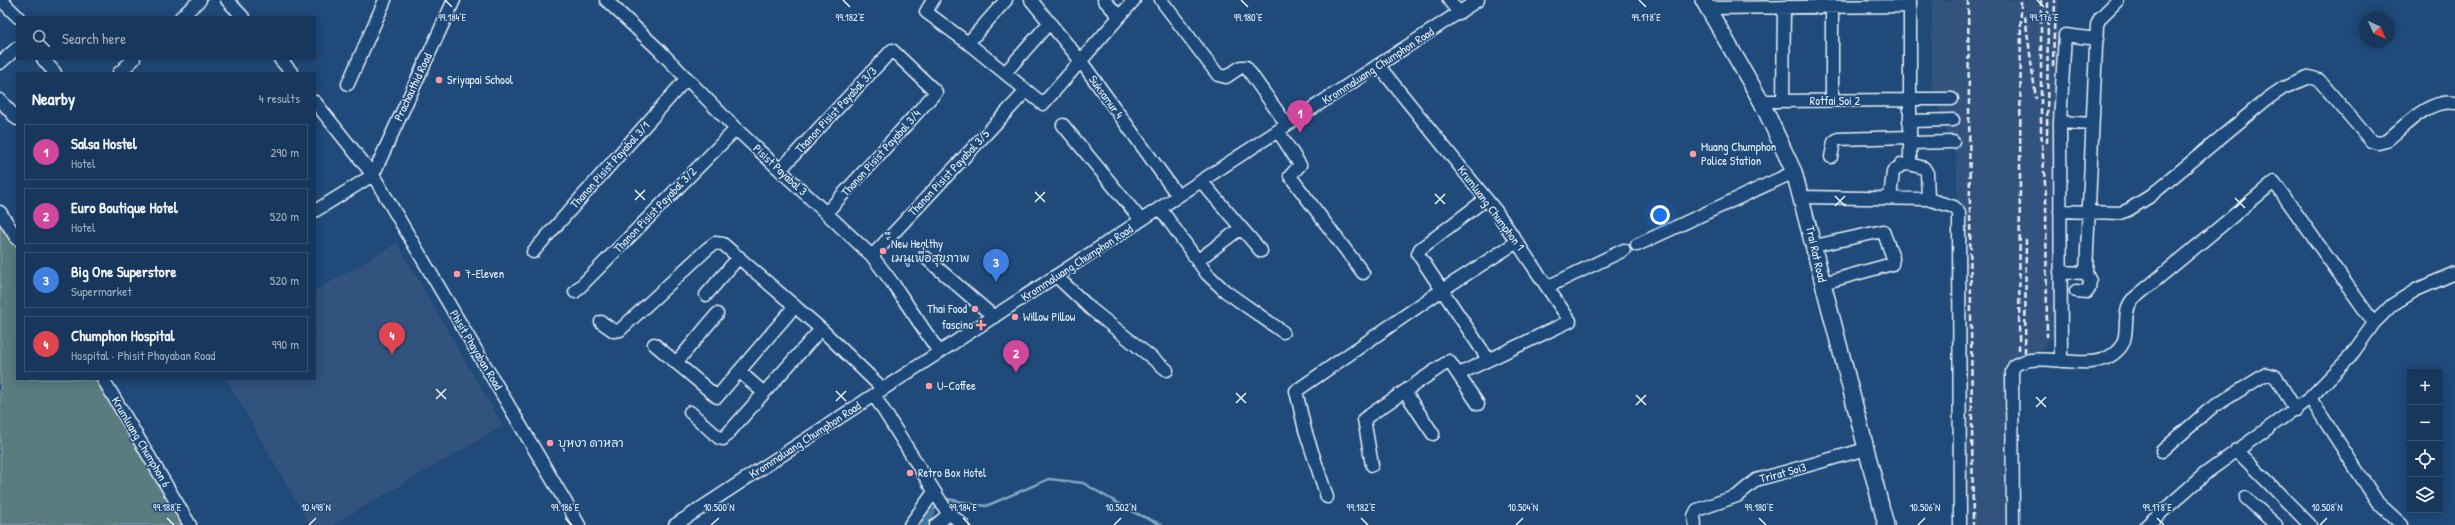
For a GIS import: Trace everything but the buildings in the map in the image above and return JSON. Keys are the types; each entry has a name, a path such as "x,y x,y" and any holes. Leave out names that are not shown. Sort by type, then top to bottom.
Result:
{"main road":[{"name":"Trai Rat Road","path":"1705,4 1761,101 1794,172 1802,197 1886,525"}],"street":[{"path":"1,0 17,16"},
{"path":"182,16 200,0"},
{"path":"227,0 242,16"},
{"path":"348,84 385,0"},
{"name":"Prachauthid Road","path":"373,175 454,0"},
{"name":"Pisist Payabal 3","path":"606,0 687,78 736,128 872,256 894,285 939,352"},
{"path":"933,0 926,12 968,43 1043,104 1134,0"},
{"path":"968,43 1006,0"},
{"path":"1104,0 1119,16"},
{"path":"1161,0 1218,75 1226,77 1241,67 1246,67 1282,128 1300,164 1290,176 1363,273"},
{"path":"1449,0 1459,13"},
{"name":"Krommaluang Chumphon Road","path":"675,525 1478,0"},
{"path":"2076,291 2087,292 2089,290 2090,281 2086,273 2096,39 2100,18 2118,0"},
{"name":"Suksamur 4","path":"1036,2 1080,60 1178,196"},
{"path":"1705,4 1784,7 1805,3 1832,6 1910,3 1910,164"},
{"path":"1832,6 1832,100"},
{"path":"1783,101 1784,7"},
{"path":"1006,73 1050,22"},
{"path":"2060,361 2060,122 2065,35 2096,39"},
{"path":"0,63 16,49"},
{"name":"Thanon Pisist Payabal 3/3","path":"780,170 892,50 936,92"},
{"path":"44,60 54,72"},
{"path":"120,72 133,60"},
{"path":"281,60 287,72"},
{"name":"Krumluang Chumphon 1","path":"1378,65 1486,199 1518,242 1570,321 1488,358"},
{"path":"2060,210 2120,212 2139,204 2260,104 2298,80 2310,77 2319,80 2371,141 2378,143 2386,141 2426,110 2439,103 2455,103"},
{"name":"Thanon Pisist Payabal 3/1","path":"533,252 687,78"},
{"name":"Thanon Pisist Payabal 3/5","path":"872,256 1026,90"},
{"name":"Thanon Pisist Payabal 3/4","path":"826,214 936,92"},
{"name":"Rotfai Soi 2","path":"1761,101 1909,100 1952,98"},
{"path":"0,100 16,118"},
{"name":"Phisit Phayaban Road","path":"316,103 373,175 579,525"},
{"path":"1909,121 1953,120"},
{"path":"2060,122 2092,124"},
{"path":"1063,125 1141,220"},
{"name":"Thanon Pisist Payabal 3/2","path":"575,292 736,128"},
{"path":"1831,157 1834,142 1838,139 1953,142"},
{"path":"1890,198 1893,172 1901,165 1910,164 1924,168 1927,173 1928,199"},
{"path":"1637,245 1794,172"},
{"path":"316,210 373,175"},
{"path":"1201,181 1261,251"},
{"path":"2013,525 2012,372 2015,365 2023,360 2094,361 2103,359 2118,350 2125,338 2126,311 2132,300 2274,182 2374,323"},
{"path":"1802,197 1928,199 1954,207 1959,213 1960,525"},
{"path":"1459,374 1488,358 1418,254 1420,249 1486,199"},
{"path":"1160,208 1207,274 1225,291 1283,332"},
{"path":"0,212 16,237"},
{"path":"1197,261 1241,228"},
{"path":"1814,246 1883,231 1893,258 1892,264 1823,283"},
{"path":"1327,497 1305,430 1296,391 1442,290 1518,242"},
{"path":"601,322 614,331 620,330 715,243 723,244 821,329 879,392 935,494 948,512 963,525"},
{"path":"1547,286 1624,250"},
{"path":"706,295 739,257"},
{"path":"926,258 994,317"},
{"path":"2060,272 2086,273"},
{"path":"2147,525 2236,450 2296,410 2310,398 2350,357 2374,323 2392,305 2416,290 2455,273"},
{"path":"1056,276 1091,309 1167,370"},
{"path":"654,344 717,397 796,306"},
{"path":"676,362 717,314"},
{"path":"690,412 722,439 821,329"},
{"path":"1372,464 1364,419 1449,361 1478,404"},
{"path":"740,372 764,393"},
{"path":"2162,451 2210,410 2266,374 2275,376 2296,410"},
{"name":"Krumluang Chumphon 6","path":"104,380 190,525"},
{"path":"1405,392 1433,434"},
{"path":"2310,398 2378,503 2402,525"},
{"name":"Trirat Soi3","path":"1695,525 1694,516 1698,510 1737,496 1756,480 1866,449"},
{"path":"2236,450 2310,525"},
{"path":"910,525 935,494"},
{"path":"2246,498 2276,525"},
{"path":"936,525 948,512"}],"shaded area":[{"path":"1932,0 2059,0 2054,334 2042,349 2009,370 2006,525 1957,525 1957,157 1932,91"},
{"path":"397,243 503,426 332,525 310,525 227,380 316,380 316,290"}],"green space":[{"path":"0,212 16,238 16,380 103,380 190,525 0,525"}],"waterway":[{"path":"945,501 947,499 986,506 1049,479 1083,483 1133,512 1162,525"},
{"path":"931,512 939,505"},
{"path":"923,525 931,512"}],"railway":[{"path":"1968,0 1973,525"},
{"path":"2019,350 2021,0"},
{"path":"2041,0 2041,130 2046,197 2047,337"},
{"path":"2047,143 2048,0"},
{"path":"2053,66 2055,0"},
{"path":"2025,16 2036,99"},
{"path":"2025,353 2026,239"}],"place":[{"name":"Sriyapai School","path":"439,80"},
{"name":"Salsa Hostel","path":"1300,133"},
{"name":"Muang Chumphon Police Station","path":"1693,154"},
{"name":"์ืNew Healthy เมนูเพื่อสุขภาพ","path":"883,251"},
{"name":"7-Eleven","path":"457,274"},
{"name":"Big One Superstore","path":"996,282"},
{"name":"Thai Food","path":"975,309"},
{"name":"Willow Pillow","path":"1015,317"},
{"name":"fascino","path":"981,325"},
{"name":"Chumphon Hospital","path":"392,355"},
{"name":"Euro Boutique Hotel","path":"1016,373"},
{"name":"U-Coffee","path":"929,386"},
{"name":"บุหงา ดาหลา","path":"550,443"},
{"name":"Retro Box Hotel","path":"910,473"}]}
